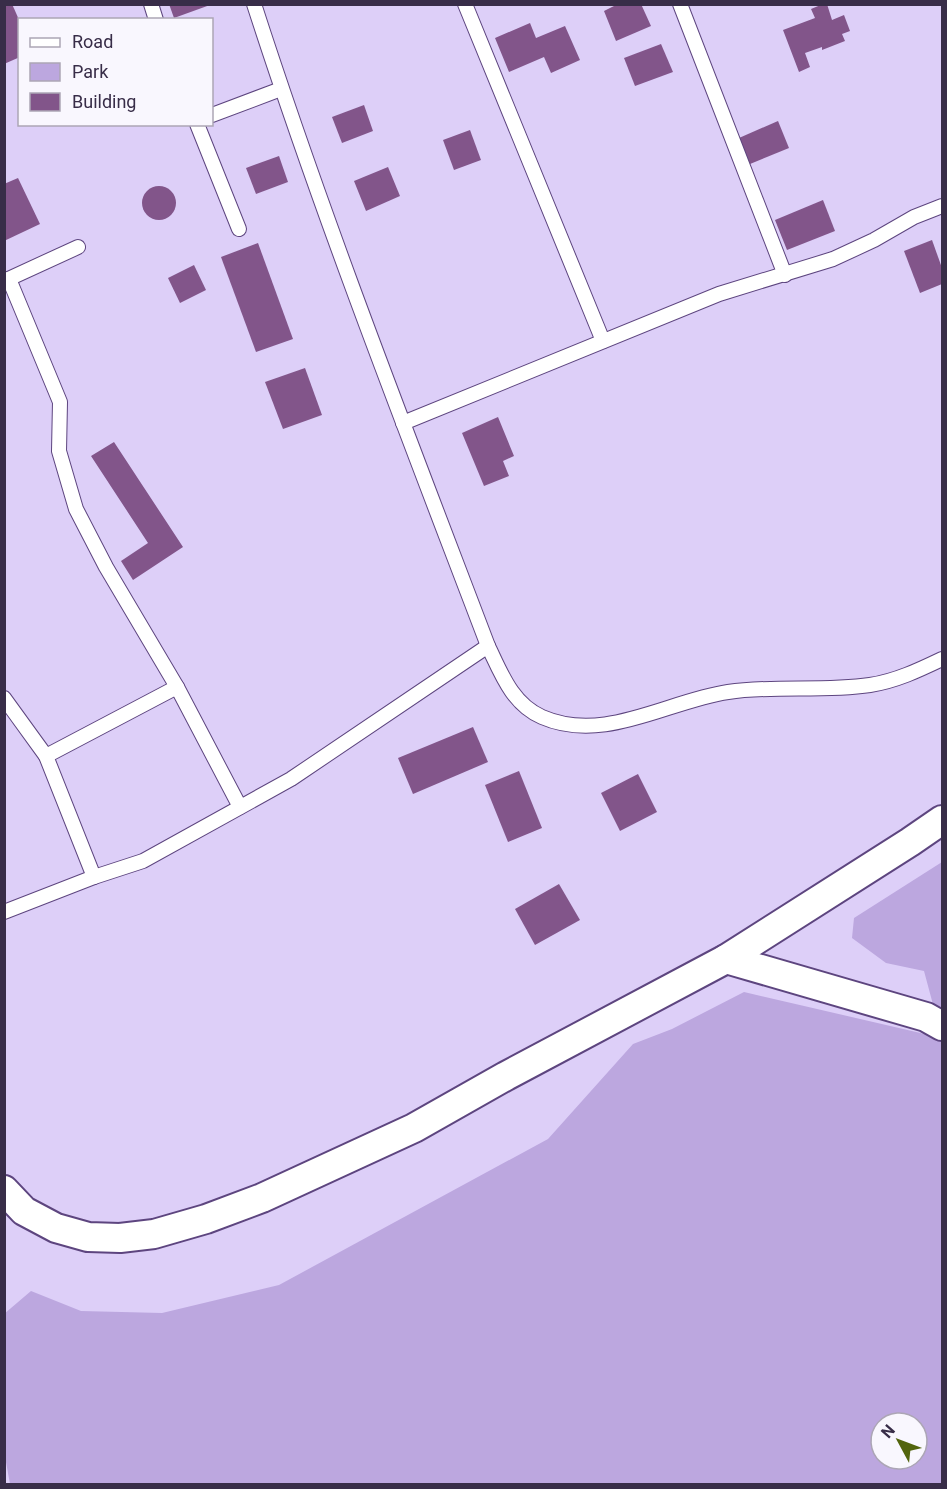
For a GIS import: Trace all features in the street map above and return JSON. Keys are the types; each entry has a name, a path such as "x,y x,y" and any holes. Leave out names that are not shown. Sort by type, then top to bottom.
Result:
{"street":[{"path":"4,1190 24,1211 56,1228 88,1237 120,1238 154,1234 206,1219 262,1198 414,1128 506,1076 726,959 942,820"},
{"path":"726,959 926,1017 942,1026"}],"lane":[{"path":"254,4 281,89 403,423 488,646 502,676 520,703 542,717 576,726 610,724 719,693 752,688 844,688 872,685 909,675 942,658"},
{"path":"465,4 603,341"},
{"path":"680,4 785,275"},
{"path":"213,115 281,89"},
{"path":"198,126 239,229"},
{"path":"403,423 719,294 833,258 874,240 914,217 942,206"},
{"path":"78,247 7,280 60,402 59,451 76,508 106,567 177,687 240,807"},
{"path":"4,912 94,877 144,861 291,779 488,646"},
{"path":"46,756 177,687"},
{"path":"4,698 46,756 94,877"}],"green space":[{"path":"942,862 942,1038 924,971 886,963 852,938 854,918"},
{"path":"744,992 942,1038 942,1484 10,1484 4,1451 4,1314 31,1291 81,1311 162,1313 279,1285 548,1139 633,1044 672,1029"}],"building":[{"path":"4,4 12,4 18,18 18,58 4,64"},
{"path":"169,4 210,4 210,5 174,18"},
{"path":"618,4 641,4 651,26 616,41 604,11"},
{"path":"827,4 832,20 844,15 850,31 842,34 845,41 822,50 822,47 805,53 810,67 799,72 783,30 815,18 811,9"},
{"path":"530,23 536,38 565,26 580,60 551,73 544,57 509,72 495,38"},
{"path":"661,44 673,72 635,86 624,58"},
{"path":"364,105 373,131 342,143 332,117"},
{"path":"778,121 789,148 750,164 739,138"},
{"path":"470,130 481,160 454,170 443,140"},
{"path":"279,156 288,182 256,194 246,168"},
{"path":"388,167 400,196 366,211 354,181"},
{"path":"18,178 40,224 4,241 4,184"},
{"path":"159,186 171,191 176,203 171,215 159,220 147,215 142,203 147,191"},
{"path":"823,200 835,231 787,250 775,220"},
{"path":"932,240 942,268 942,284 920,293 904,251"},
{"path":"258,243 293,339 256,352 221,257"},
{"path":"194,265 206,290 180,303 168,278"},
{"path":"305,368 322,415 283,429 265,382"},
{"path":"498,417 514,456 503,461 509,476 484,486 462,433"},
{"path":"114,442 183,547 133,580 121,561 148,543 91,456"},
{"path":"473,727 488,762 413,794 398,758"},
{"path":"519,771 542,828 508,842 485,785"},
{"path":"638,774 657,812 620,831 601,793"},
{"path":"559,884 580,920 535,945 515,909"}]}
